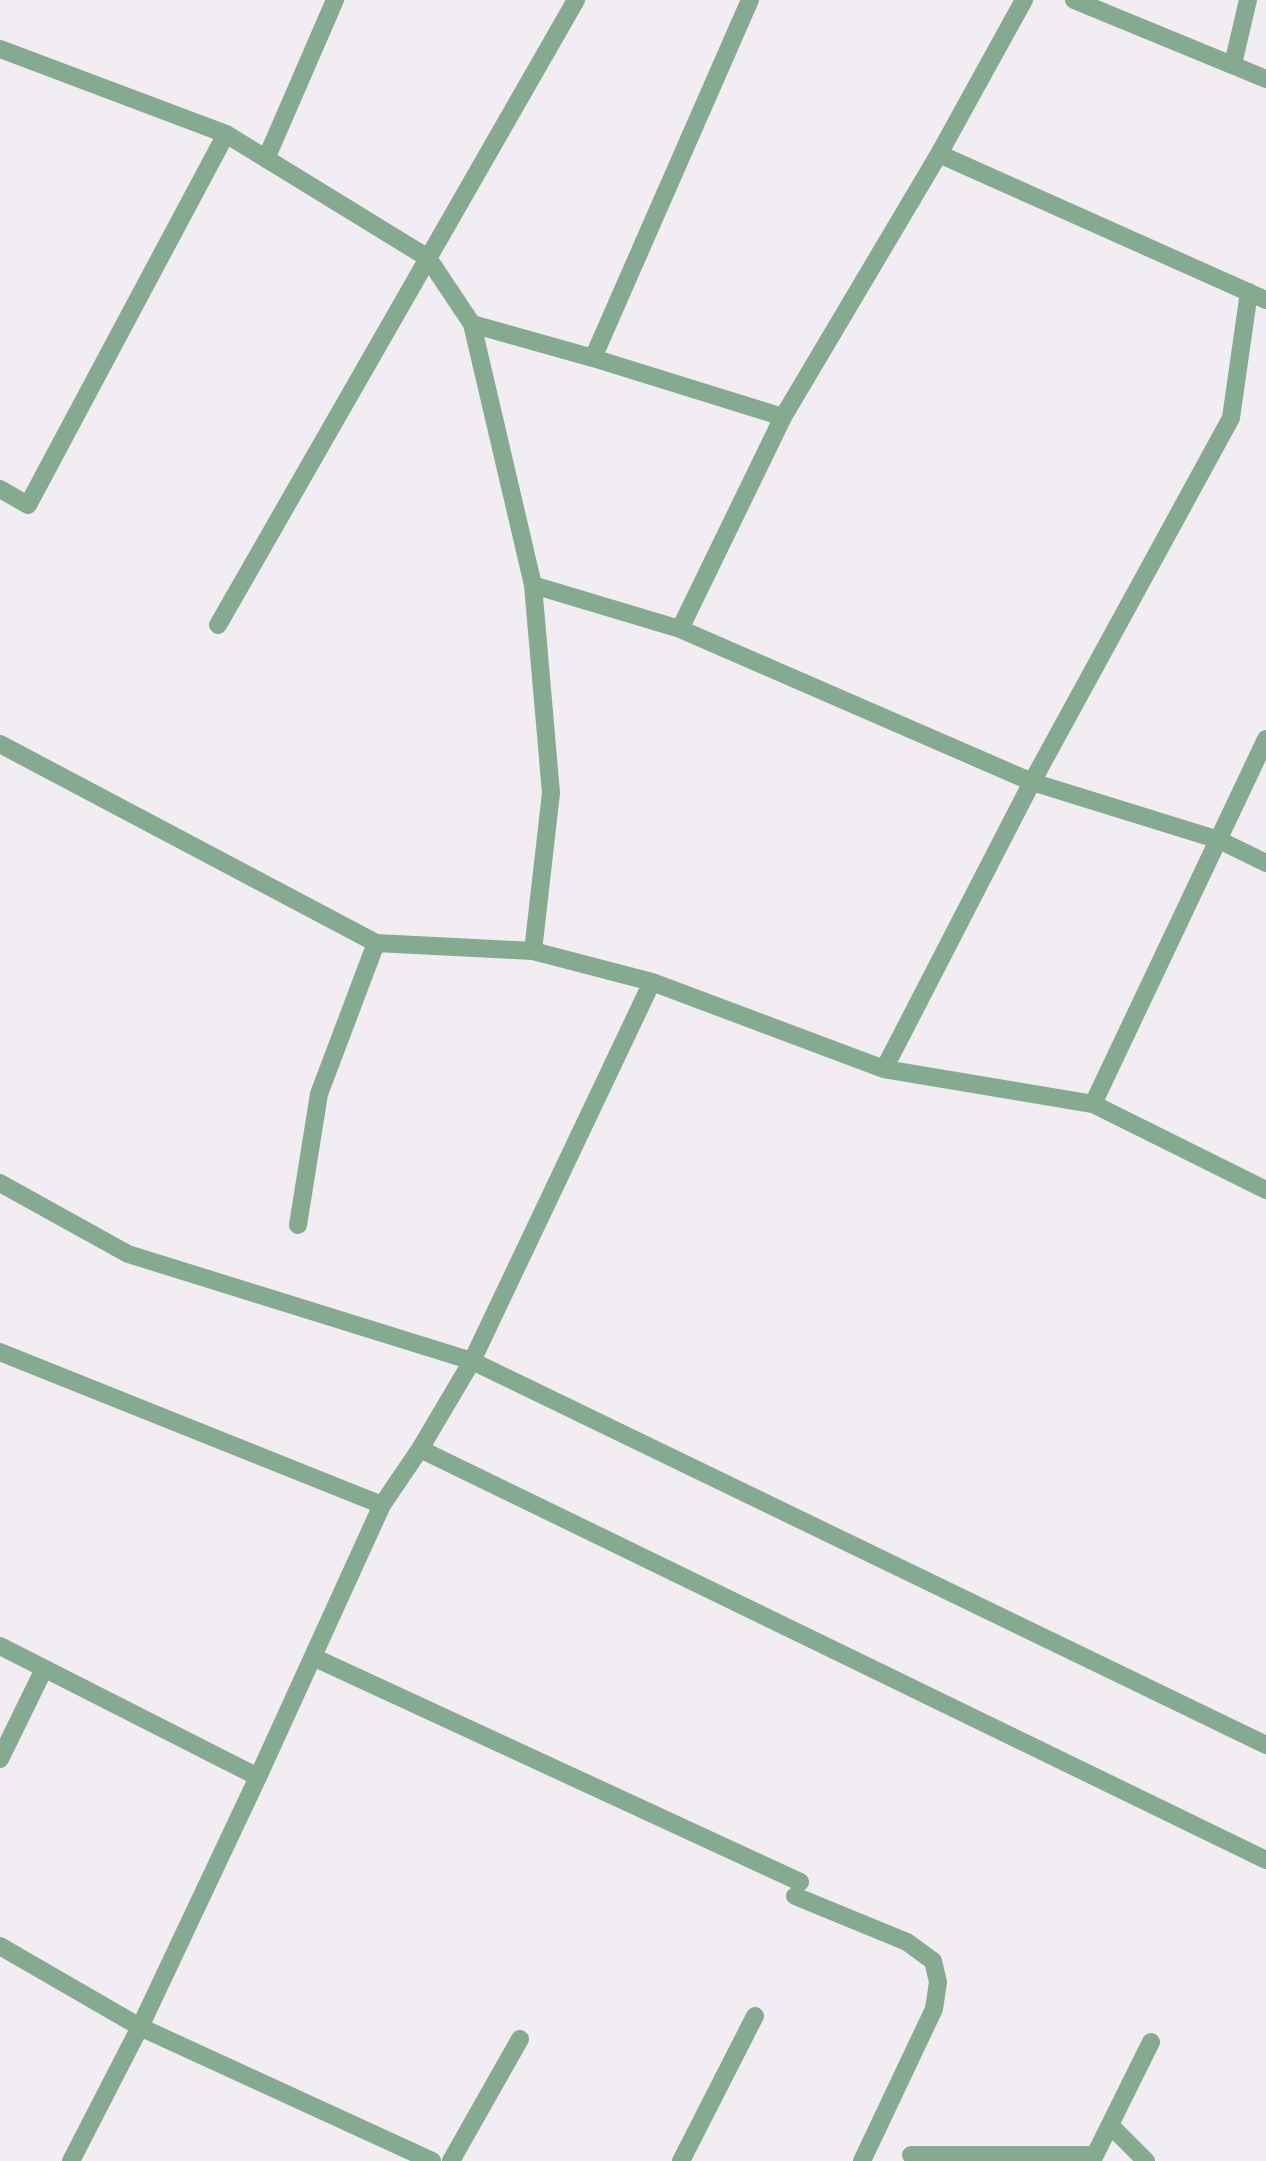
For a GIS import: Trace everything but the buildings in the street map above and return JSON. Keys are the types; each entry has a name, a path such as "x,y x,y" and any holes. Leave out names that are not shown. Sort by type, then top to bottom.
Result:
{"street":[{"path":"266,159 335,0"},
{"path":"218,625 576,0"},
{"path":"593,358 750,0"},
{"path":"680,629 783,417 939,154 1024,0"},
{"path":"1074,0 1233,64 1266,80"},
{"path":"1233,64 1248,0"},
{"path":"1,52 226,134 428,258 472,324 533,585 551,794 533,951"},
{"path":"0,489 28,505 226,134"},
{"path":"939,154 1266,300"},
{"path":"884,1069 1032,782 1231,418 1249,292"},
{"path":"472,324 593,358 783,417"},
{"path":"533,585 680,629 1032,782 1219,840 1266,863"},
{"path":"1093,1104 1266,739"},
{"path":"0,744 376,943 533,951 652,982 884,1069 1093,1104 1266,1190"},
{"path":"298,1225 319,1094 376,943"},
{"path":"71,2161 140,2027 258,1777 382,1505 420,1449 472,1361 652,982"},
{"path":"0,1183 128,1254 472,1361 1266,1745"},
{"path":"0,1352 382,1505"},
{"path":"420,1449 1266,1860"},
{"path":"0,1646 258,1777"},
{"path":"313,1657 908,1942 933,1961 938,1982 934,2009 862,2161"},
{"path":"0,1759 44,1669"},
{"path":"0,1946 140,2027 432,2161"},
{"path":"681,2161 755,2016"},
{"path":"451,2161 520,2039"},
{"path":"911,2155 1093,2158 1151,2042"},
{"path":"1110,2125 1146,2161"}]}
